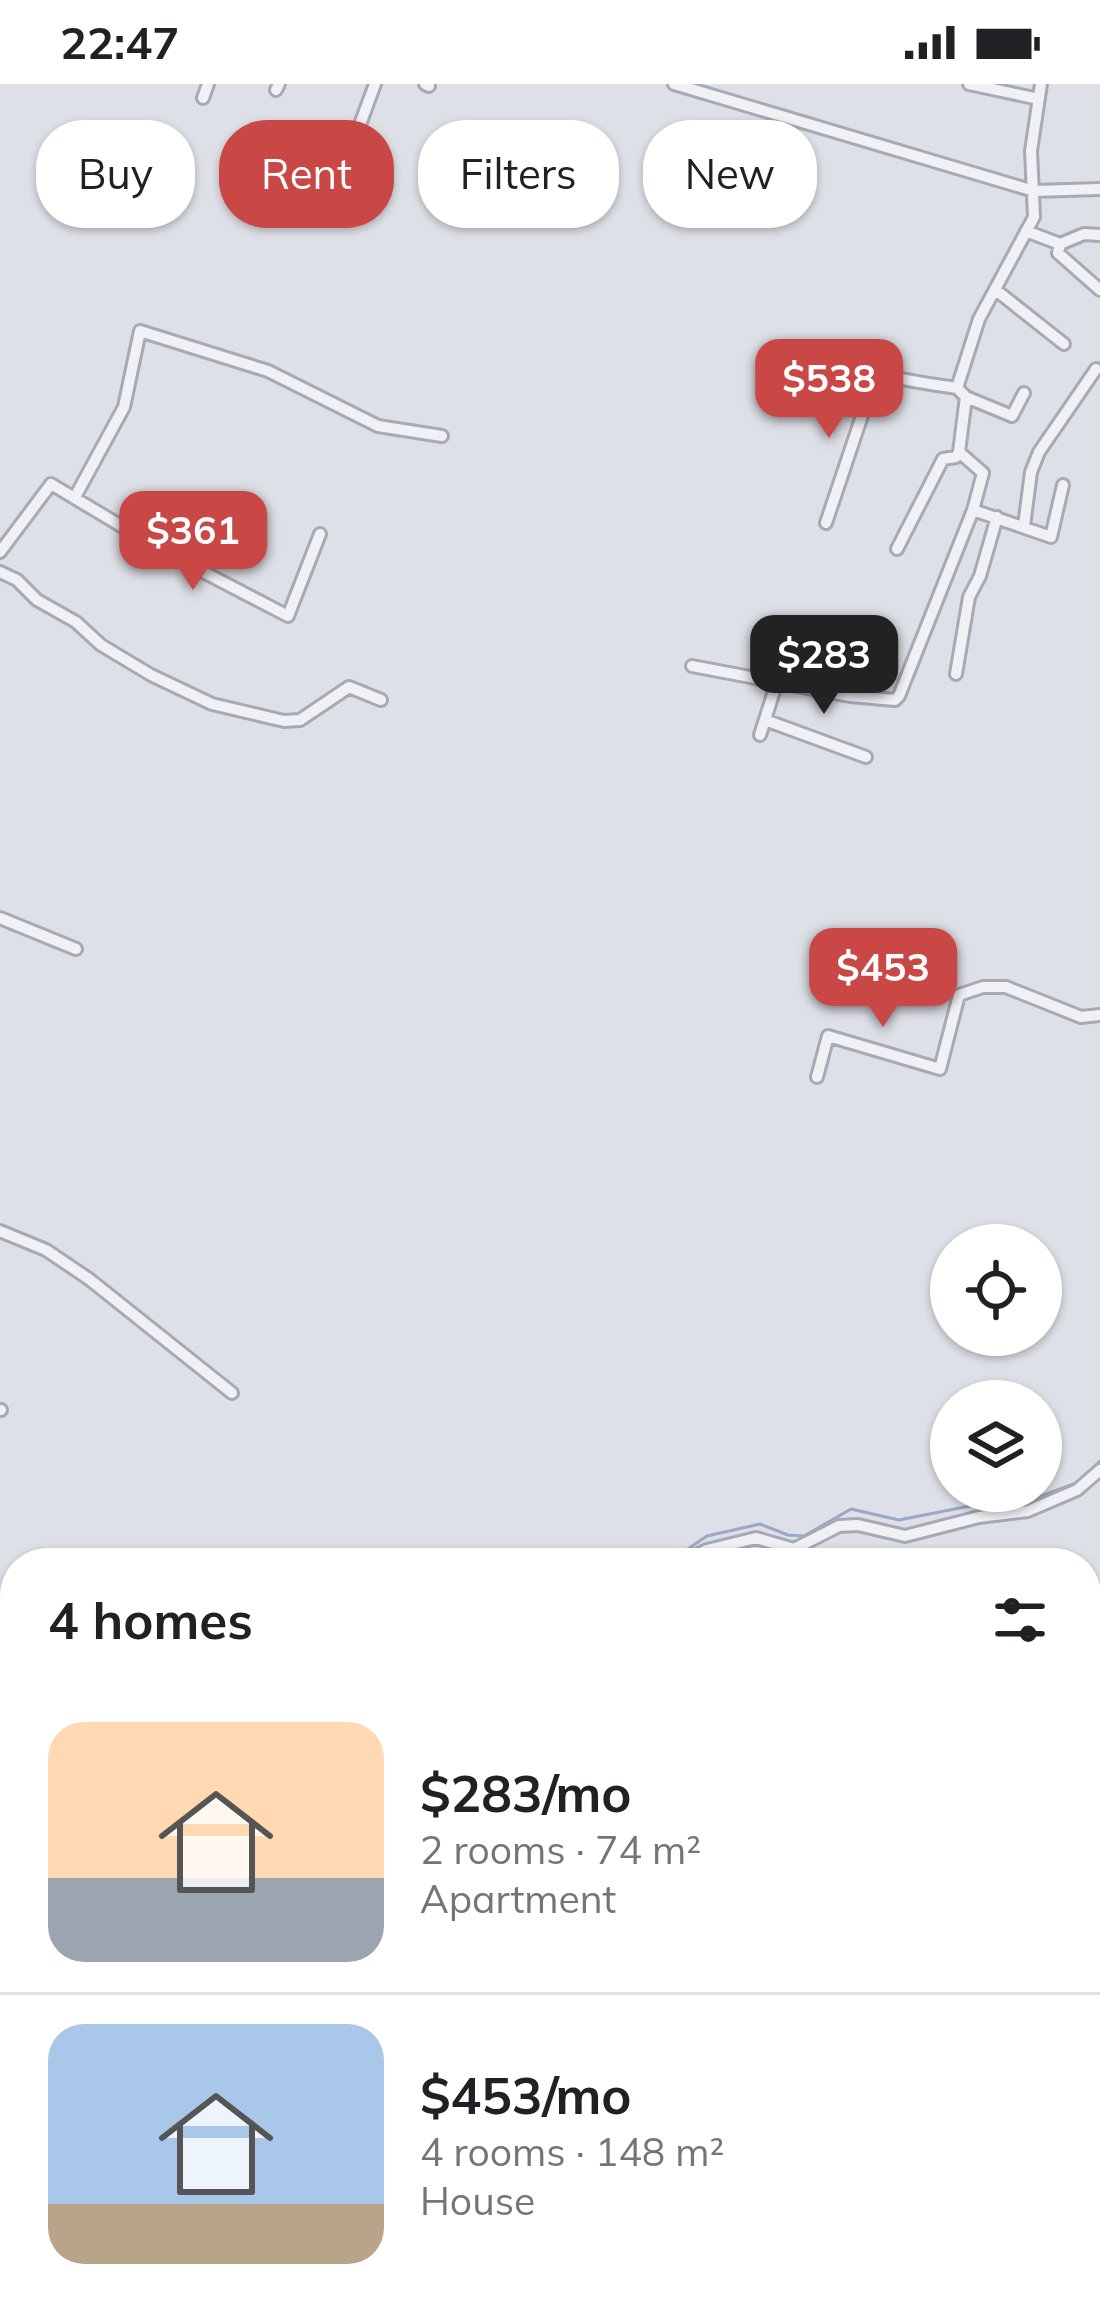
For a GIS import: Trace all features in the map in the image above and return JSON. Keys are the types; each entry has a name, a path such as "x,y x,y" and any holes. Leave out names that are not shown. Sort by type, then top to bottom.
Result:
{"street":[{"path":"203,98 208,84"},
{"path":"362,120 375,84"},
{"path":"674,84 1034,190 1100,189"},
{"path":"969,84 1039,98"},
{"path":"898,549 943,459 959,452 961,392 979,319 1034,217 1031,151 1041,84"},
{"path":"1026,231 1060,244 1084,234 1100,235"},
{"path":"1060,244 1058,253 1100,290"},
{"path":"998,291 1064,344"},
{"path":"75,497 124,407 140,331 268,371 378,426 442,436"},
{"path":"814,352 844,366 961,392 1012,416 1024,393"},
{"path":"1024,526 1031,472 1039,452 1096,369"},
{"path":"826,523 876,374"},
{"path":"692,666 850,696 898,698 973,510 983,473 959,452"},
{"path":"0,552 51,484 163,551 288,616 320,534"},
{"path":"973,510 1053,536 1063,484"},
{"path":"956,674 969,597 997,517"},
{"path":"0,572 76,622 101,645 212,704 284,721 300,720 350,687 381,700"},
{"path":"760,735 777,682"},
{"path":"765,720 866,758"},
{"path":"0,918 76,949"},
{"path":"817,1076 828,1036 936,1071 959,995 983,987 1006,987 1081,1017 1100,1015"},
{"path":"0,1231 46,1250 75,1269 232,1393"},
{"path":"796,1548 839,1526 858,1525 905,1536 979,1517 1028,1511 1077,1490 1100,1470"},
{"path":"715,1548 756,1538 791,1548"}],"waterway":[{"path":"689,1548 707,1536 760,1524 804,1536 851,1509 899,1520 1030,1500 1079,1482 1100,1461"}]}
